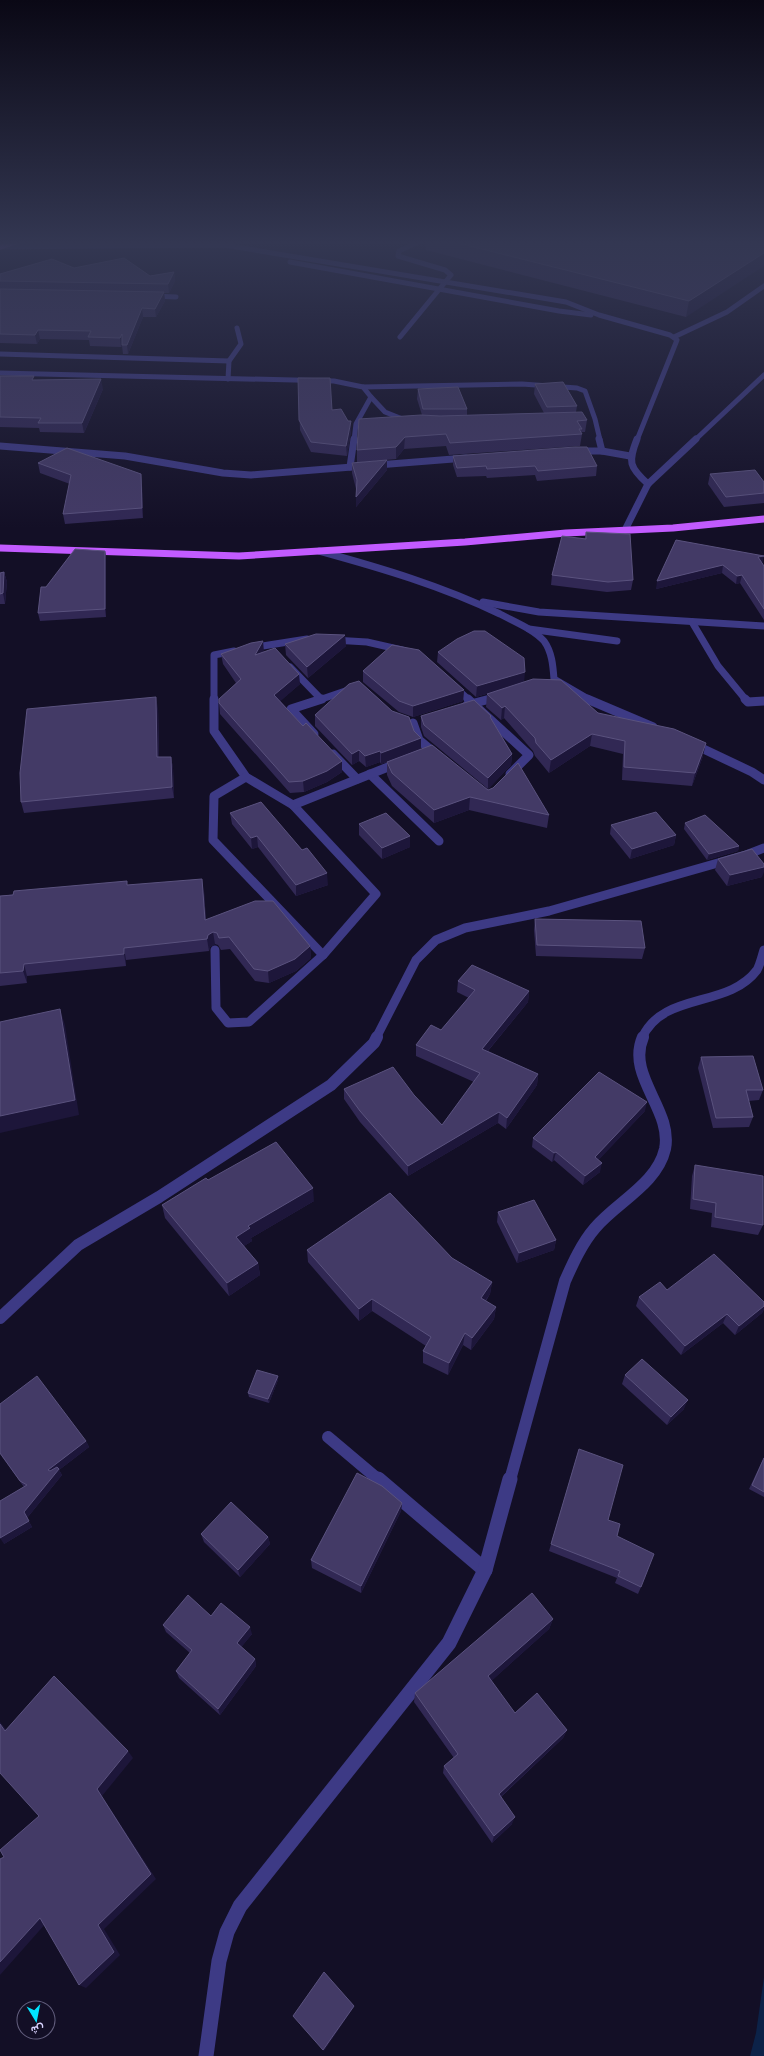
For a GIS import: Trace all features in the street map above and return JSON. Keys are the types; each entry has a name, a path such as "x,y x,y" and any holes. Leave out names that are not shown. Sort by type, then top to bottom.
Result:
{"main road":[{"path":"0,548 239,556 625,530 764,519"}],"street":[{"path":"228,379 229,361 241,344 239,337"},
{"path":"648,484 636,473 632,466 630,456 677,343 674,337"},
{"path":"0,354 229,361"},
{"path":"0,373 334,381 363,387 522,384 577,388 585,391 595,419 602,451"},
{"path":"625,530 648,484 764,375"},
{"path":"363,387 385,412 403,420 414,422"},
{"path":"350,467 356,424 371,397"},
{"path":"587,419 595,419"},
{"path":"1,447 125,456 223,473 251,475 474,458"},
{"path":"567,451 602,451 630,456"},
{"path":"319,551 383,568 473,600 529,629 544,642 553,661 550,681 660,730"},
{"path":"473,600 539,612 764,626"},
{"path":"692,622 718,666 748,702 764,701"},
{"path":"529,629 617,641"},
{"path":"215,950 216,1008 228,1023 249,1022 323,954 376,894 293,805 246,777 214,731 214,655 272,648 322,639 367,642 413,652"},
{"path":"285,661 321,699"},
{"path":"450,682 529,755 503,781"},
{"path":"357,779 290,709 360,686"},
{"path":"458,709 509,693"},
{"path":"413,721 419,740 428,752 443,760"},
{"path":"688,742 752,772 764,780"},
{"path":"293,805 404,761"},
{"path":"370,774 439,840"},
{"path":"246,777 214,796 213,840 323,954"},
{"path":"0,1318 78,1245 159,1198 331,1085 374,1043 416,960 436,940 465,928 549,911 746,855 764,848"},
{"path":"206,2056 219,1961 227,1932 240,1906 450,1643 485,1570 565,1281 578,1253 595,1228 654,1172 662,1160 665,1146 664,1132 640,1065 639,1051 641,1038 657,1017 670,1010 729,992 744,983 756,972 763,959 764,950"},
{"path":"328,1437 485,1570"}],"water":[{"path":"764,1977 764,2056 750,2056 756,2033"}],"building":[{"path":"88,337 121,337 120,338"},
{"path":"122,337 130,337 127,345 122,345"},
{"path":"0,376 34,376 32,380 101,379 82,423 38,423 41,418 0,417"},
{"path":"298,378 330,378 332,410 341,409 348,421 351,421 346,446 311,442 299,420"},
{"path":"563,382 577,406 547,407 535,384"},
{"path":"458,387 467,409 423,409 418,389"},
{"path":"582,412 587,420 577,421 582,429 579,429 582,434 450,443 446,434 405,437 396,447 357,450 359,419 421,415 440,416"},
{"path":"587,447 597,466 538,471 535,466 487,469 486,466 457,468 453,456"},
{"path":"67,448 141,474 142,508 63,514 71,475 38,463"},
{"path":"387,460 356,497 357,480 352,463"},
{"path":"755,470 764,482 764,493 726,497 710,474"},
{"path":"586,532 630,534 633,580 608,582 552,575 562,536 586,539"},
{"path":"676,540 764,556 758,557 764,566 764,609 742,575 737,576 723,565 657,581"},
{"path":"75,549 105,551 105,609 38,613 41,587 46,587"},
{"path":"4,572 3,593 0,594 0,573"},
{"path":"474,631 485,631 524,658 525,672 477,686 438,652 457,639"},
{"path":"316,634 345,635 307,667 285,644"},
{"path":"263,641 255,655 275,648 299,674 274,695 303,726 306,723 342,761 327,771 303,781 289,782 219,703 219,699 241,679 221,654 251,643"},
{"path":"392,645 419,650 464,690 413,706 399,701 363,671"},
{"path":"533,679 561,680 598,713 674,729 706,743 695,773 624,767 625,741 592,734 551,760 536,743 535,738 505,706 502,708 487,694"},
{"path":"359,681 392,711 409,717 414,731 421,738 381,753 380,751 365,756 359,750 352,754 315,715 349,684"},
{"path":"156,697 157,757 171,757 172,787 21,802 20,773 27,709"},
{"path":"474,700 491,716 490,717 512,754 488,778 424,725 421,716"},
{"path":"432,745 488,790 493,788 518,763 549,815 470,797 434,810 392,773 387,762"},
{"path":"261,802 302,850 307,848 327,873 296,885 257,836 251,838 230,813"},
{"path":"656,812 676,835 632,849 611,825"},
{"path":"386,813 410,836 382,848 359,824"},
{"path":"705,815 739,846 709,854 685,823"},
{"path":"752,849 764,864 764,867 730,875 718,859"},
{"path":"202,879 205,920 255,901 273,901 310,946 295,959 268,971 254,969 229,937 219,938 217,933 213,932 208,935 207,939 124,948 124,954 24,964 23,971 0,973 0,896 13,895 14,891 127,881 127,885"},
{"path":"535,919 641,921 645,948 537,945"},
{"path":"472,965 529,991 482,1049 538,1074 507,1118 499,1112 408,1166 360,1111 344,1089 393,1067 414,1095 442,1125 480,1073 416,1045 431,1025 441,1030 475,990 458,981"},
{"path":"60,1009 75,1100 0,1116 0,1022"},
{"path":"753,1056 763,1090 746,1090 753,1117 716,1118 701,1057"},
{"path":"599,1072 647,1102 595,1157 602,1163 585,1176 556,1152 554,1153 533,1138"},
{"path":"276,1142 313,1188 248,1226 250,1228 236,1237 258,1263 227,1283 162,1205 206,1178 208,1180"},
{"path":"695,1165 763,1176 763,1225 715,1217 716,1203 693,1199"},
{"path":"390,1193 452,1258 492,1282 481,1298 496,1307 472,1338 465,1333 449,1363 423,1351 431,1337 372,1299 359,1309 307,1250"},
{"path":"534,1200 556,1240 519,1253 498,1212"},
{"path":"714,1254 764,1302 764,1306 739,1326 727,1314 685,1346 639,1297 660,1282 667,1290"},
{"path":"642,1359 688,1400 671,1417 625,1375"},
{"path":"257,1370 278,1376 268,1399 248,1393"},
{"path":"37,1376 86,1441 48,1470 50,1471 57,1467 59,1469 24,1512 29,1521 0,1538 0,1501 27,1485 20,1481 0,1453 0,1404"},
{"path":"579,1449 623,1465 608,1520 620,1524 617,1536 654,1554 641,1587 618,1576 620,1571 551,1544"},
{"path":"764,1458 764,1492 752,1485"},
{"path":"357,1473 382,1486 402,1503 361,1586 311,1560"},
{"path":"231,1502 268,1537 238,1570 201,1534"},
{"path":"532,1593 553,1619 488,1676 515,1713 537,1693 567,1730 499,1794 515,1817 494,1836 444,1766 458,1754 415,1693"},
{"path":"188,1595 211,1616 221,1603 250,1627 237,1643 255,1659 218,1709 176,1671 192,1650 163,1625"},
{"path":"54,1676 128,1751 97,1789 151,1874 98,1925 114,1952 79,1985 40,1918 0,1962 0,1859 4,1857 0,1850 39,1816 0,1773 0,1724 5,1731"},
{"path":"324,1972 354,2006 323,2050 293,2016"}]}
